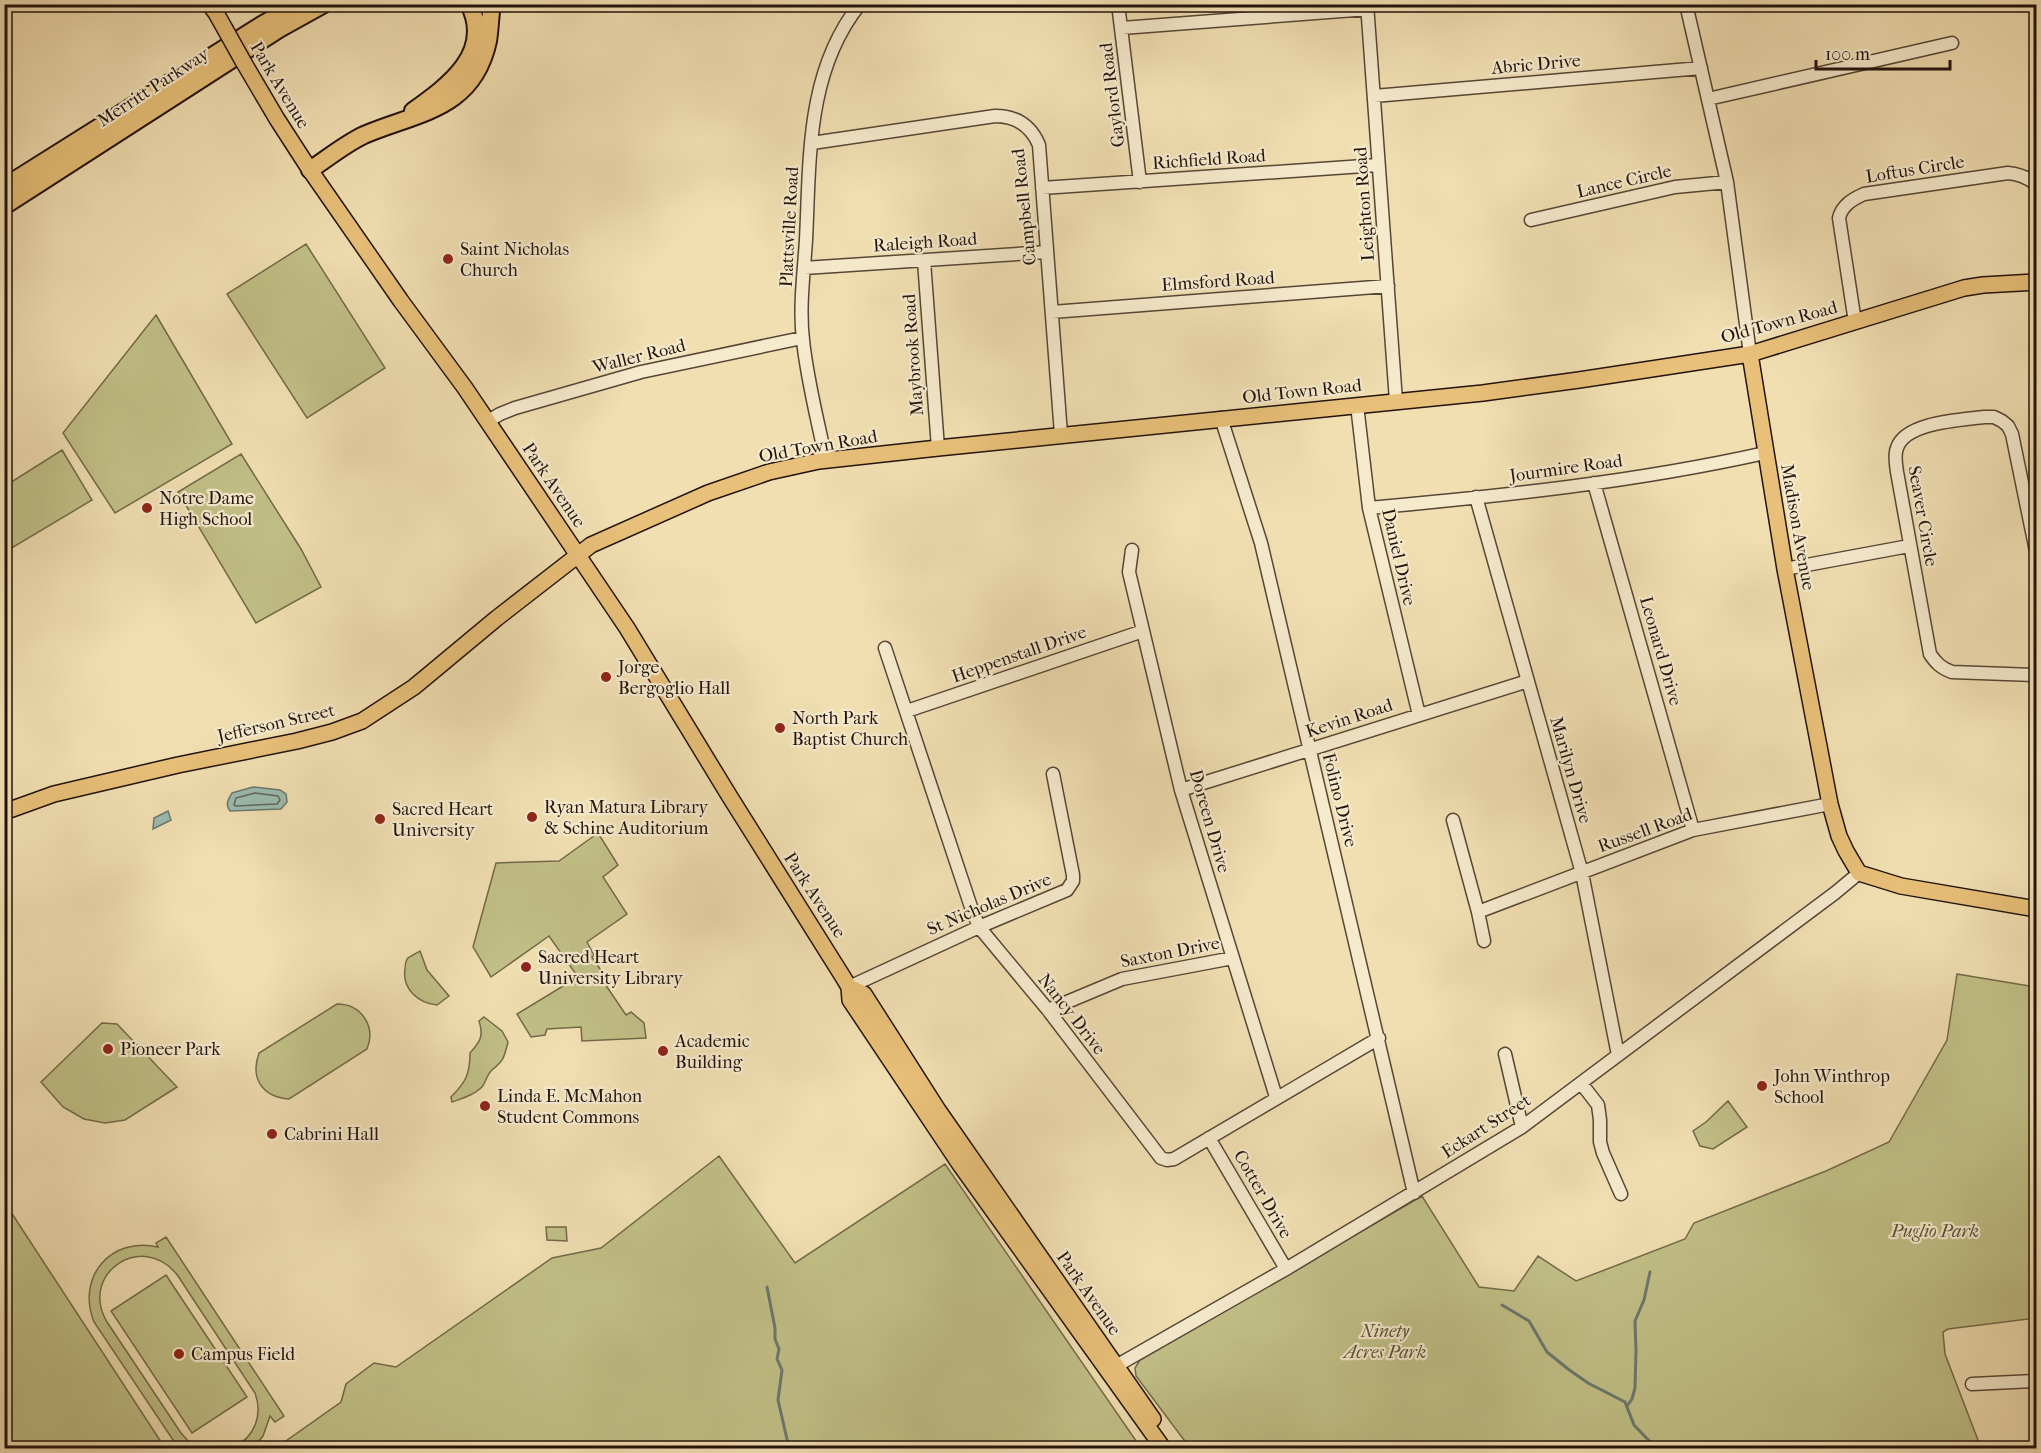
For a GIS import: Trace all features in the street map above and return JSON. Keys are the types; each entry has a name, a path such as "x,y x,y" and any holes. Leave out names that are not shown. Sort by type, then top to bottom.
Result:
{"highway":[{"path":"260,26 279,4"},
{"name":"Merritt Parkway","path":"4,187 298,4"},
{"name":"Merritt Parkway","path":"4,206 269,36 324,4"},
{"path":"397,122 450,84 469,60 476,36 475,20 469,4"},
{"path":"310,170 362,136 432,110 445,104 464,89 483,58 488,40 492,4"}],"main road":[{"name":"Park Avenue","path":"213,7 277,119 310,170 488,422 661,681 730,797 849,987 850,1000 1112,1369 1172,1449"},
{"name":"Old Town Road","path":"579,555 591,545 734,483 795,465 1061,434 1483,393 1579,380 1750,354 1964,288 2037,282"},
{"name":"Madison Avenue","path":"1750,354 1785,568 1830,804 1839,836 1851,862 1859,873"},
{"name":"Jefferson Street","path":"4,812 54,794 178,765 297,741 362,721 414,687 505,611 579,555"},
{"path":"1859,873 1901,886 2037,909"},
{"name":"Park Avenue","path":"1112,1369 1163,1449"}],"street":[{"name":"Plattsville Road","path":"826,461 802,338 812,143 818,94 828,59 840,34 860,4"},
{"name":"Gaylord Road","path":"1118,4 1140,182"},
{"name":"Madison Avenue","path":"1686,4 1727,182 1750,354"},
{"path":"1122,28 1367,7"},
{"name":"Leighton Road","path":"1367,7 1396,401"},
{"path":"1708,99 1952,43"},
{"name":"Abric Drive","path":"1374,96 1701,69"},
{"name":"Campbell Road","path":"812,143 995,116 1005,116 1022,122 1036,138 1039,146 1061,434"},
{"name":"Richfield Road","path":"1042,188 1378,165"},
{"name":"Loftus Circle","path":"1855,322 1839,218 1840,213 1850,202 1864,194 2008,173 2018,174 2037,184"},
{"name":"Lance Circle","path":"1531,220 1675,187 1727,182"},
{"name":"Raleigh Road","path":"804,268 1047,252"},
{"name":"Maybrook Road","path":"924,261 938,448"},
{"name":"Elmsford Road","path":"1052,312 1388,286"},
{"name":"Waller Road","path":"488,422 515,408 641,372 802,338"},
{"name":"Daniel Drive","path":"1357,405 1369,508 1419,715"},
{"name":"Seaver Circle","path":"2037,551 2012,434 2008,426 1994,417 1960,420 1918,428 1901,440 1896,448 1895,459 1927,644 1935,662 1943,669 1964,674 2037,675"},
{"name":"Folino Drive","path":"1221,418 1261,543 1414,1193"},
{"name":"Jourmire Road","path":"1369,508 1594,483 1708,466 1765,453"},
{"name":"Leonard Drive","path":"1594,483 1693,830"},
{"name":"Marilyn Drive","path":"1476,497 1582,873 1618,1055"},
{"path":"1785,568 1910,546"},
{"name":"Doreen Drive","path":"1132,550 1130,572 1181,790 1276,1097"},
{"name":"Heppenstall Drive","path":"907,711 1143,631"},
{"name":"Nancy Drive","path":"885,648 979,927 1048,1010 1161,1158 1174,1159 1379,1038"},
{"name":"Kevin Road","path":"1181,790 1528,681"},
{"name":"St Nicholas Drive","path":"849,987 979,927 1067,890 1074,881 1053,774"},
{"name":"Russell Road","path":"1478,912 1693,830 1830,804"},
{"path":"1453,820 1484,941"},
{"name":"Eckart Street","path":"1112,1369 1286,1269 1522,1127 1859,873"},
{"name":"Saxton Drive","path":"1048,1010 1122,979 1233,958"},
{"path":"1505,1054 1522,1127"},
{"path":"1581,1083 1598,1105 1600,1142 1621,1194"},
{"name":"Cotter Drive","path":"1209,1138 1286,1269"},
{"path":"1972,1383 2037,1381"}],"green space":[{"path":"306,244 385,368 307,418 227,294"},
{"path":"156,315 232,444 115,513 63,433"},
{"path":"62,450 92,500 5,552 5,486"},
{"path":"241,454 301,549 321,587 256,623 178,492"},
{"path":"598,833 618,865 603,877 627,914 587,942 594,955 592,957 608,981 605,984 626,1015 631,1012 644,1023 646,1038 582,1041 581,1027 547,1029 545,1035 531,1037 517,1014 578,977 549,936 491,977 473,947 496,863 559,861"},
{"path":"420,951 427,970 449,996 437,1005 418,998 406,983 407,959"},
{"path":"1957,974 2036,987 2036,1318 1948,1329 1943,1332 1945,1354 1981,1448 1190,1448 1136,1376 1135,1368 1140,1360 1422,1196 1479,1287 1514,1291 1538,1256 1576,1281 1685,1239 1694,1223 1826,1171 1889,1142 1947,1040"},
{"path":"337,1004 354,1008 365,1018 370,1033 367,1049 289,1099 265,1090 257,1078 259,1053"},
{"path":"484,1017 502,1031 508,1042 504,1055 482,1087 452,1102 451,1097 466,1077 470,1053 479,1042 481,1035 479,1021"},
{"name":"Pioneer Park","path":"102,1023 117,1024 177,1087 125,1120 105,1123 84,1119 63,1107 41,1082"},
{"path":"1728,1101 1747,1127 1713,1149 1700,1146 1693,1131"},
{"path":"719,1156 795,1263 945,1164 1141,1448 276,1448 341,1402 346,1384 374,1363 396,1367 552,1258 601,1248"},
{"path":"5,1203 165,1448 5,1448"},
{"path":"546,1227 566,1227 567,1241 547,1240"},
{"path":"166,1237 284,1416 275,1422 270,1416 263,1436 253,1448 233,1448 247,1438 255,1425 258,1409 255,1393 178,1276 164,1263 148,1257 133,1257 119,1263 108,1274 101,1288 100,1304 107,1322 181,1433 190,1443 199,1448 179,1448 177,1446 94,1322 90,1305 90,1290 94,1276 102,1264 112,1254 126,1248 141,1245 158,1247 156,1243"},
{"name":"Campus Field","path":"166,1275 247,1397 192,1433 111,1311"}],"water":[{"path":"253,787 280,790 286,794 287,802 281,809 230,811 228,809 228,800 232,793"},
{"path":"168,811 171,820 153,829 154,818"}],"waterway":[{"path":"1627,1406 1635,1388 1635,1321 1644,1300 1650,1272"},
{"path":"767,1287 775,1339 779,1349 777,1359 782,1370 778,1400 789,1448"},
{"path":"1502,1305 1529,1321 1547,1352 1568,1369 1588,1383 1625,1402 1634,1425 1656,1448"}],"place":[{"name":"Saint Nicholas Church","path":"448,259"},
{"name":"Notre Dame High School","path":"147,508"},
{"name":"Jorge Bergoglio Hall","path":"606,677"},
{"name":"North Park Baptist Church","path":"780,728"},
{"name":"Ryan Matura Library & Schine Auditorium","path":"532,817"},
{"name":"Sacred Heart University","path":"380,819"},
{"name":"Sacred Heart University Library","path":"526,967"},
{"name":"Pioneer Park","path":"108,1049"},
{"name":"Academic Building","path":"663,1051"},
{"name":"John Winthrop School","path":"1762,1086"},
{"name":"Linda E. McMahon Student Commons","path":"485,1106"},
{"name":"Cabrini Hall","path":"272,1134"},
{"name":"Campus Field","path":"179,1354"}],"park label":[{"name":"Puglio Park","path":"1935,1231"},
{"name":"Ninety Acres Park","path":"1385,1341"}]}
